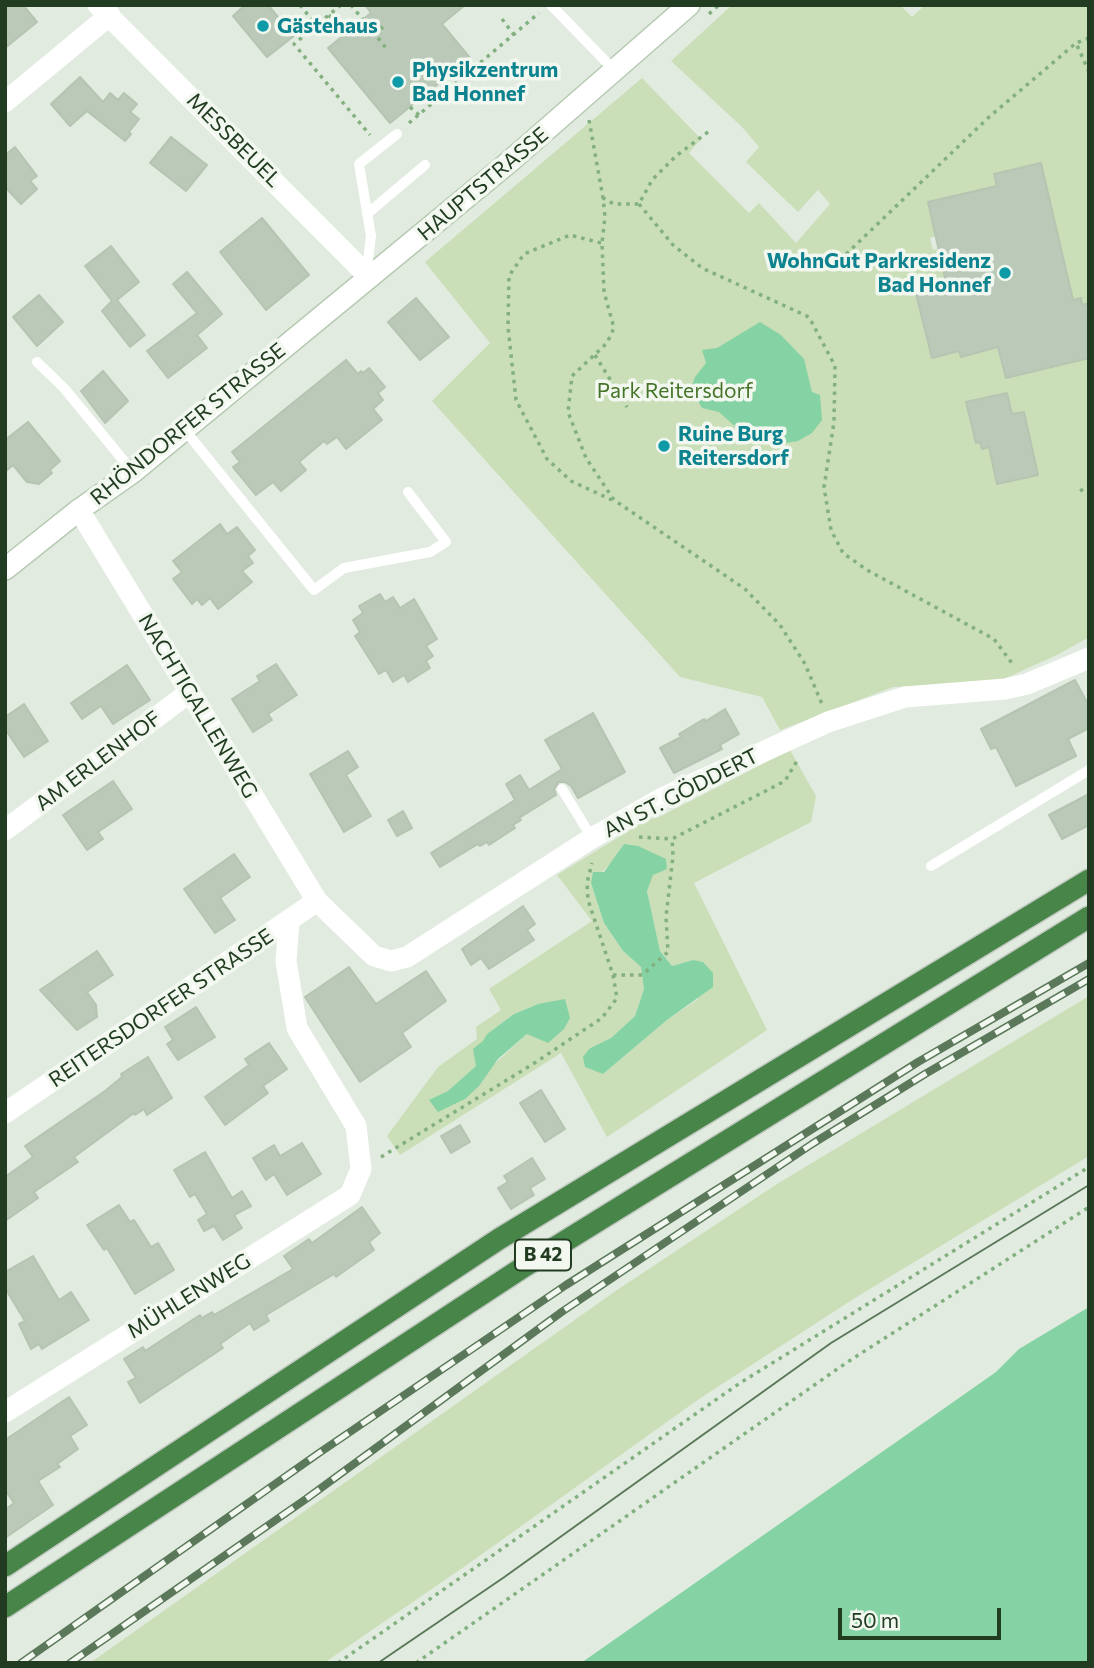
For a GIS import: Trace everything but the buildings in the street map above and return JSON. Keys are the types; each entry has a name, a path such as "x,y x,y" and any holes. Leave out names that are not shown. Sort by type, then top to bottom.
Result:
{"highway":[{"name":"B 42","path":"5,1566 499,1239 1089,880"},
{"name":"B 42","path":"5,1607 525,1266 1089,917"}],"street":[{"name":"HAUPTSTRASSE","path":"369,277 566,114 689,5"},
{"path":"5,102 104,10"},
{"name":"MESSBEUEL","path":"104,10 369,277"},
{"name":"RHÖNDORFER STRASSE","path":"5,569 79,510 133,472 369,277"},
{"name":"NACHTIGALLENWEG","path":"79,510 317,901"},
{"name":"AN ST. GÖDDERT","path":"317,901 374,956 391,961 407,957 593,838 662,798 828,722 905,697 1005,689 1027,684 1089,658"},
{"name":"AM ERLENHOF","path":"5,831 190,692"},
{"name":"REITERSDORFER STRASSE","path":"5,1113 317,901"},
{"path":"289,921 286,961 297,1028 356,1126 361,1170"},
{"name":"MÜHLENWEG","path":"5,1412 350,1195 361,1170"}],"lane":[{"path":"551,5 615,72"},
{"path":"369,277 371,236 359,164 397,134"},
{"path":"367,214 425,165"},
{"path":"37,362 64,388 133,472"},
{"path":"184,429 314,590 344,568 430,552 446,542 408,492"},
{"path":"931,866 1089,770"},
{"path":"562,789 593,838"}],"path":[{"path":"300,5 317,26"},
{"path":"341,5 295,44 380,147"},
{"path":"351,5 386,48"},
{"path":"397,134 540,13"},
{"path":"329,15 345,34"},
{"path":"502,19 514,35"},
{"path":"374,34 383,27"},
{"path":"840,260 988,118 1076,43 1089,37"},
{"path":"1076,43 1089,72"},
{"path":"410,107 419,115"},
{"path":"566,114 588,118 605,218 602,243 604,292 614,328 607,343 572,376 568,412 586,458 614,500"},
{"path":"639,204 652,180 676,156 708,132"},
{"path":"603,198 614,204 639,204"},
{"path":"639,204 673,245 702,268 809,317 835,366 834,422 824,487 831,530 843,553 867,570 994,639 1027,684"},
{"path":"602,243 570,235 524,254 509,276 508,327 516,400 547,459 571,481 614,500 745,589 780,625 805,664 828,722"},
{"path":"595,355 627,407"},
{"path":"1080,491 1089,486"},
{"path":"638,837 672,839 785,781 798,759"},
{"path":"361,1170 602,1018 617,998 613,975 588,900 586,883 598,852 593,838"},
{"path":"613,975 642,975 668,952 666,917 673,856 672,839"},
{"path":"338,1663 740,1383 1089,1167"},
{"path":"416,1663 846,1363 1089,1208"}],"green space":[{"name":"Park Reitersdorf","path":"732,5 900,5 912,17 925,5 1089,5 1089,303 1082,305 1080,299 1064,303 1068,278 1041,163 995,174 997,186 928,202 936,236 930,238 933,250 938,249 946,282 916,290 932,358 959,351 961,356 998,347 1006,378 1089,358 1089,637 997,682 893,687 780,730 762,697 680,677 432,401 490,343 425,262 642,78 701,139 689,153 749,213 759,203 796,243 830,204 818,190 798,212 746,162 759,147 742,127 671,61","holes":["967,402 1011,414 1024,412 1038,475 997,484 989,447 982,448 980,442 976,443"]},
{"path":"790,750 816,796 811,822 694,883 767,1030 607,1137 561,1053 400,1155 387,1136 438,1067 477,1039 476,1027 501,1010 489,989 592,921 557,875 648,819 659,817","holes":["623,845 653,874 647,891 660,951 672,966 693,960 698,999 667,1020 603,1074 589,1048 611,1038 635,1016 644,989 641,967 623,951 604,923 591,883 615,859","538,1004 527,1034 490,1068 479,1086 429,1100 448,1092 476,1066 487,1034 514,1014"]},
{"path":"1089,996 1089,1156 855,1298 699,1399 324,1663 90,1663 617,1290 777,1184"}],"shaded area":[{"path":"760,322 781,335 804,359 812,392 820,395 822,420 812,433 798,441 779,444 750,436 719,412 702,408 694,394 692,386 695,377 706,363 702,350 717,348"},
{"path":"624,844 638,846 666,859 667,869 653,875 647,891 660,951 672,966 693,960 703,962 713,973 713,987 667,1020 603,1074 585,1067 583,1057 590,1048 611,1038 635,1016 644,989 641,967 623,951 604,923 591,883 593,872 604,872"},
{"path":"565,999 570,1018 564,1029 548,1043 527,1034 498,1059 479,1086 465,1099 438,1112 429,1100 448,1091 476,1066 473,1049 487,1034 514,1014 538,1004"},
{"path":"1089,1307 1089,1663 581,1663 996,1372 1019,1349"}],"tram line":[{"path":"378,1663 503,1578 831,1343 1089,1185"}],"railway":[{"path":"21,1663 319,1453 566,1285 918,1062 1089,963"},
{"path":"70,1663 306,1499 563,1311 812,1144 925,1074 1089,979"}],"place":[{"name":"Gästehaus","path":"263,26"},
{"name":"Physikzentrum Bad Honnef","path":"398,82"},
{"name":"WohnGut Parkresidenz Bad Honnef","path":"1005,273"},
{"name":"Ruine Burg Reitersdorf","path":"664,446"}]}
